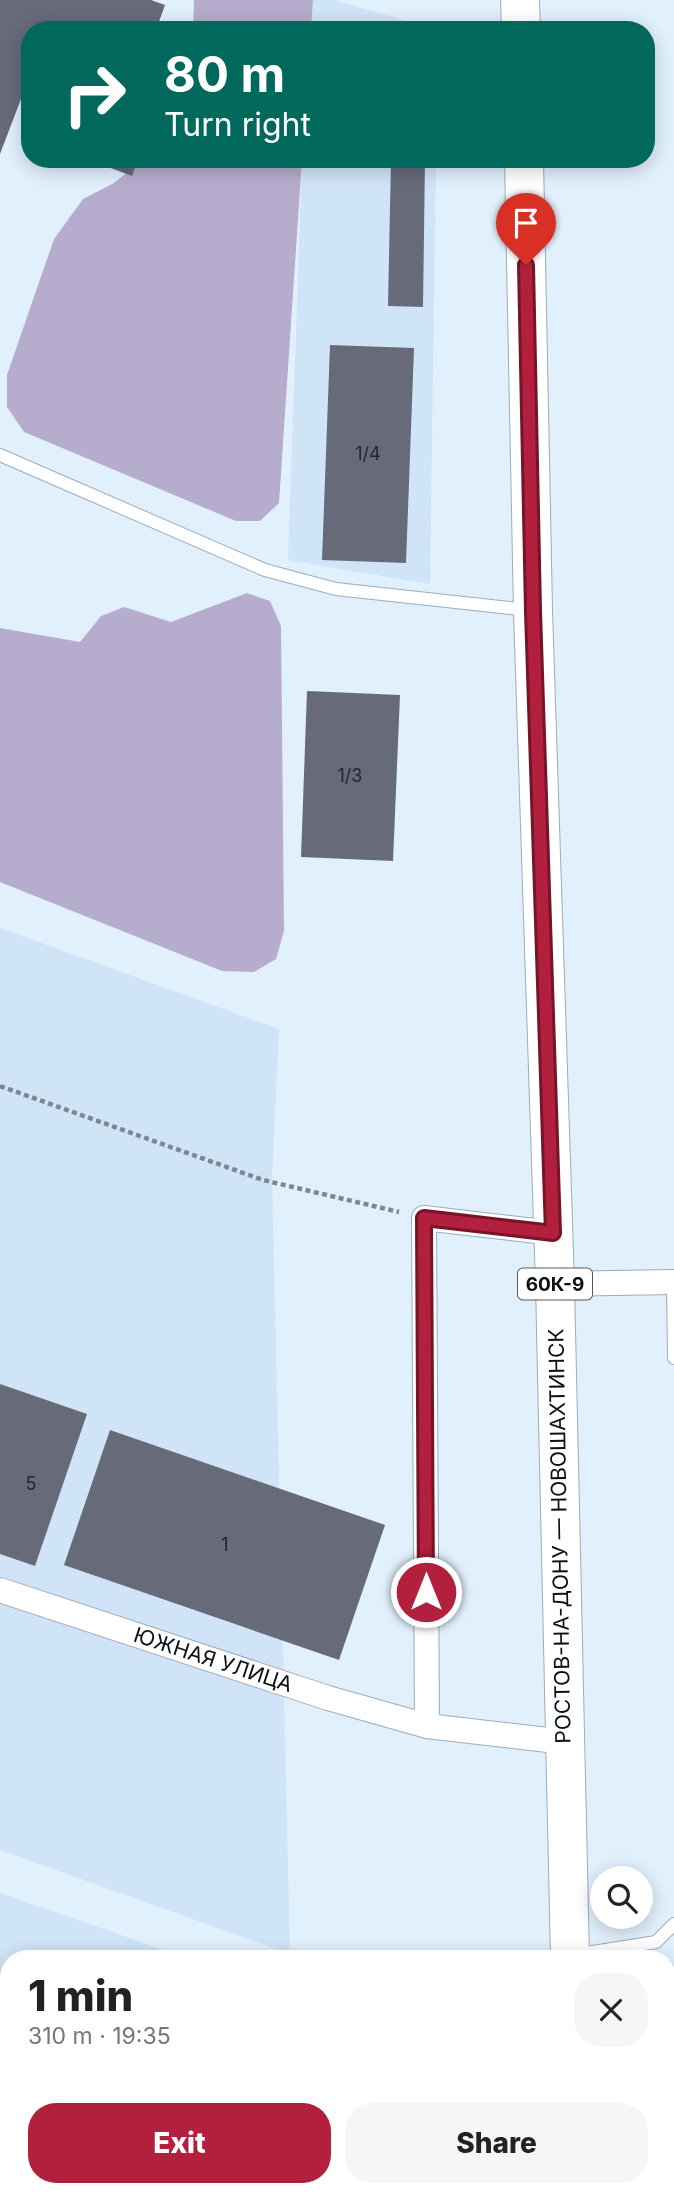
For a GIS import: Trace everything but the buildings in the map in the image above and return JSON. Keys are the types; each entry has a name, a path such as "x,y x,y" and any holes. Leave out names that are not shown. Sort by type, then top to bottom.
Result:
{"main road":[{"path":"520,0 521,21"},
{"name":"60К-9","path":"524,168 533,611"},
{"name":"РОСТОВ-НА-ДОНУ — НОВОШАХТИНСК","path":"533,611 555,1284 570,1950"}],"street":[{"path":"428,1726 424,1218 553,1233"},
{"path":"555,1284 674,1282"},
{"name":"ЮЖНАЯ УЛИЦА","path":"0,1590 328,1698 428,1726 565,1742"}],"lane":[{"path":"0,454 265,570 336,589 533,611"},
{"path":"674,1282 674,1358"},
{"path":"610,1950 656,1942 674,1924"}],"path":[{"path":"0,1086 263,1180 424,1218"}],"shaded area":[{"path":"194,0 313,0 312,21 193,21"},
{"path":"307,0 334,0 407,21 306,21"},
{"path":"133,168 301,168 279,503 260,521 236,521 24,432 7,407 7,375 54,239 83,199 114,183"},
{"path":"302,168 436,168 430,584 288,560"},
{"path":"247,593 270,601 281,626 284,931 276,959 254,972 222,971 0,882 0,628 80,642 101,616 124,607 171,622"},
{"path":"0,928 279,1029 272,1178 290,1950 279,1950 0,1850"},
{"path":"0,1893 164,1950 0,1950"}],"route":[{"path":"426,1592 424,1218 553,1233 533,611 526,265"}]}
